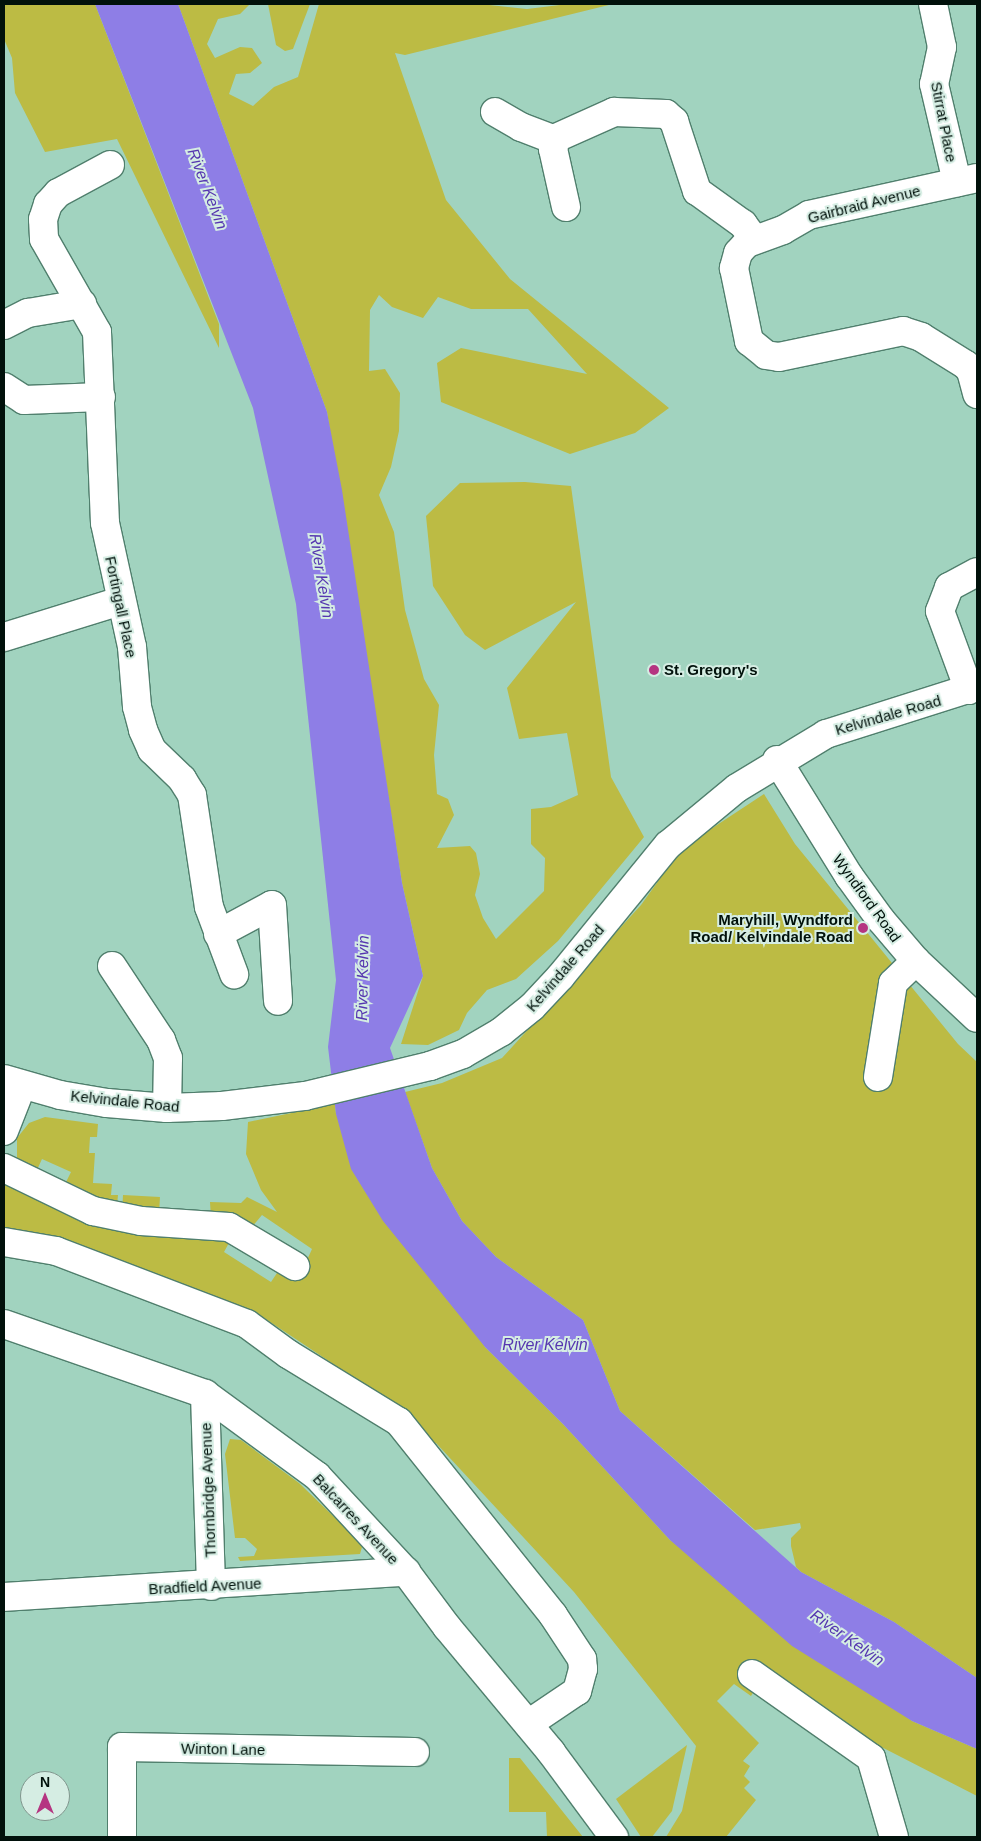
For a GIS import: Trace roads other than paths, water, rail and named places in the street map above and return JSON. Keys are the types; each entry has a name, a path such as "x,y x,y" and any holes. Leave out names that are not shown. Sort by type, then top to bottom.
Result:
{"street":[{"name":"Stirrat Place","path":"933,4 942,47 934,84 967,180"},
{"path":"496,112 521,127 554,140 614,112 666,114 674,121 697,191 742,224 753,238 738,253 734,268 747,334 756,349 779,357 903,331 921,337 966,365 972,372 977,394"},
{"path":"554,140 553,149 566,207"},
{"name":"Fortingall Place","path":"110,166 58,193 48,204 43,219 44,239 97,332 105,523 120,601 132,647 136,707 152,750 182,779 192,794 204,887 218,934 234,974"},
{"name":"Gairbraid Avenue","path":"753,238 783,230 809,215 967,180"},
{"path":"4,325 28,313 82,304"},
{"path":"4,387 24,400 101,397"},
{"path":"973,688 940,611 950,587 977,572"},
{"path":"4,637 120,601"},
{"name":"Kelvindale Road","path":"13,1082 107,1102 166,1108 261,1103 430,1066 463,1054 517,1021 561,976 668,845 710,808 777,760 842,727 973,688"},
{"name":"Wyndford Road","path":"777,760 849,876 916,961 977,1018"},
{"path":"218,934 272,905 278,1000"},
{"path":"878,1077 892,983 916,961"},
{"path":"112,966 161,1040 168,1058 166,1108"},
{"path":"4,1130 13,1082"},
{"path":"4,1168 93,1211 141,1221 229,1227 294,1266"},
{"path":"4,1242 56,1251 247,1324 288,1354 399,1422 493,1538 578,1650 583,1670 577,1691 528,1724"},
{"name":"Balcarres Avenue","path":"4,1324 205,1394 316,1476 406,1572 528,1724 614,1837"},
{"name":"Thornbridge Avenue","path":"205,1394 211,1586"},
{"name":"Bradfield Avenue","path":"4,1597 211,1586 406,1572"},
{"path":"752,1674 871,1758 894,1837"},
{"name":"Winton Lane","path":"122,1837 122,1747 415,1752"}],"water":[{"name":"River Kelvin","path":"95,4 178,4 327,412 342,490 402,883 423,976 390,1048 432,1168 462,1221 496,1257 583,1320 620,1411 801,1572 894,1622 977,1678 977,1749 912,1721 792,1646 670,1540 563,1424 485,1347 383,1221 351,1169 336,1114 328,1047 336,980 296,604 253,408"}],"place":[{"name":"St. Gregory's","path":"654,670"},
{"name":"Maryhill, Wyndford Road/ Kelvindale Road","path":"863,928"}]}
